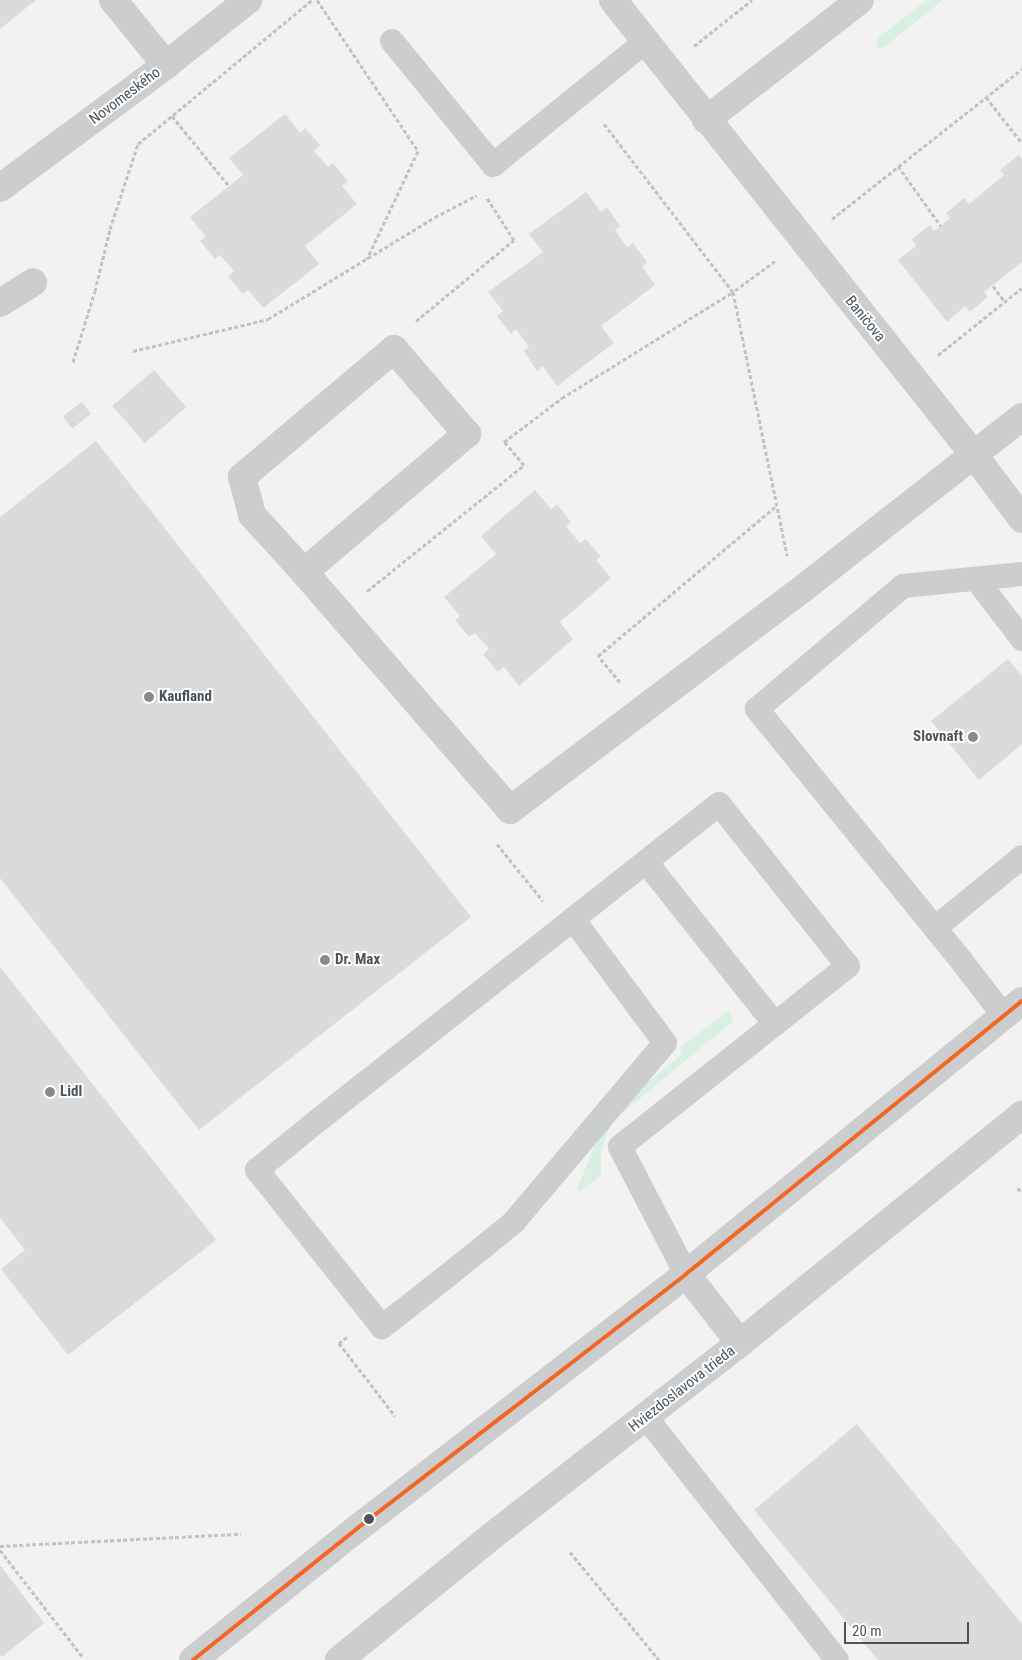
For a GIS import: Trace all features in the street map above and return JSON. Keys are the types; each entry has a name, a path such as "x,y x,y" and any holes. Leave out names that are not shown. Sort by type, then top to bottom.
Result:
{"street":[{"path":"113,0 166,65"},
{"name":"Novomeského","path":"0,188 166,65 248,0"},
{"name":"Baničova","path":"613,0 706,120 974,455 1022,519"},
{"path":"706,120 860,0"},
{"path":"0,303 33,282"},
{"path":"304,572 467,434 394,349 242,477 252,515 304,572 510,810 796,594 1022,417"},
{"path":"193,1660 363,1524 686,1274 1013,1009"},
{"name":"Hviezdoslavova trieda","path":"339,1660 740,1343 1022,1114"},
{"path":"686,1274 740,1343"}],"lane":[{"path":"392,41 493,165 645,42"},
{"path":"1013,1009 935,928 757,709 903,586 1022,574"},
{"path":"976,579 1022,638"},
{"path":"568,923 666,1043 514,1222 382,1327 257,1170 568,923 719,804 848,966 620,1147 686,1274"},
{"path":"935,928 1022,857"},
{"path":"646,862 775,1024"},
{"path":"646,1416 837,1660"}],"path":[{"path":"73,362 95,291 110,229 138,144 312,0"},
{"path":"317,0 418,151 367,259"},
{"path":"692,48 752,0"},
{"path":"986,97 1022,143"},
{"path":"172,116 229,186"},
{"path":"504,442 562,398 733,292 599,117"},
{"path":"898,166 941,226"},
{"path":"414,322 514,240 483,192"},
{"path":"993,286 1005,302"},
{"path":"938,355 1022,288"},
{"path":"133,351 268,319"},
{"path":"363,593 524,465 498,434"},
{"path":"623,685 598,656 776,506"},
{"path":"491,837 568,923"},
{"path":"1017,1189 1022,1190"},
{"path":"339,1343 395,1416"},
{"path":"0,1546 242,1534"},
{"path":"0,1550 82,1656"},
{"path":"570,1552 659,1660"}],"green space":[{"path":"927,0 943,0 883,48 878,47 876,44 878,38"},
{"path":"728,1011 733,1018 732,1022 614,1120 606,1135 601,1151 601,1175 578,1193 577,1189 602,1128 632,1095 680,1056 681,1047"}],"building":[{"path":"0,0 36,0 0,29"},
{"path":"285,114 300,133 305,128 320,145 314,151 328,167 333,163 348,181 342,186 357,204 305,246 319,264 263,308 248,290 243,294 228,276 234,271 220,255 215,259 200,241 206,237 190,217 243,175 229,158"},
{"path":"1019,155 1022,159 1022,262 984,292 988,297 970,312 965,306 947,322 898,260 916,246 912,239 930,225 934,231 941,226 950,218 946,213 964,198 969,204 1004,175 1000,170"},
{"path":"586,192 601,212 607,207 620,226 615,230 627,247 633,243 647,262 642,266 655,285 601,326 614,343 557,386 543,366 537,371 524,351 529,347 516,329 511,334 497,316 503,311 488,292 543,252 529,234"},
{"path":"154,370 186,407 145,443 112,406"},
{"path":"82,402 91,414 72,428 63,416"},
{"name":"Kaufland","path":"96,441 471,917 199,1130 0,878 0,517"},
{"path":"535,490 551,509 557,504 571,522 566,526 580,543 586,539 601,557 596,560 611,578 560,622 573,639 519,686 504,667 498,672 483,654 489,649 475,633 469,637 455,620 460,616 444,597 496,554 481,536"},
{"path":"1008,659 1022,676 1022,744 979,780 931,721"},
{"name":"Lidl","path":"0,967 216,1240 68,1355 1,1269 25,1250 0,1218"},
{"path":"857,1424 1022,1624 1022,1660 878,1660 754,1510"},
{"path":"0,1565 44,1623 2,1657 0,1654"}],"transit line":[{"path":"193,1660 363,1524 686,1274 1022,1001"}],"place":[{"name":"Kaufland","path":"149,697"},
{"name":"Slovnaft","path":"973,737"},
{"name":"Dr. Max","path":"325,960"},
{"name":"Lidl","path":"50,1092"}]}
